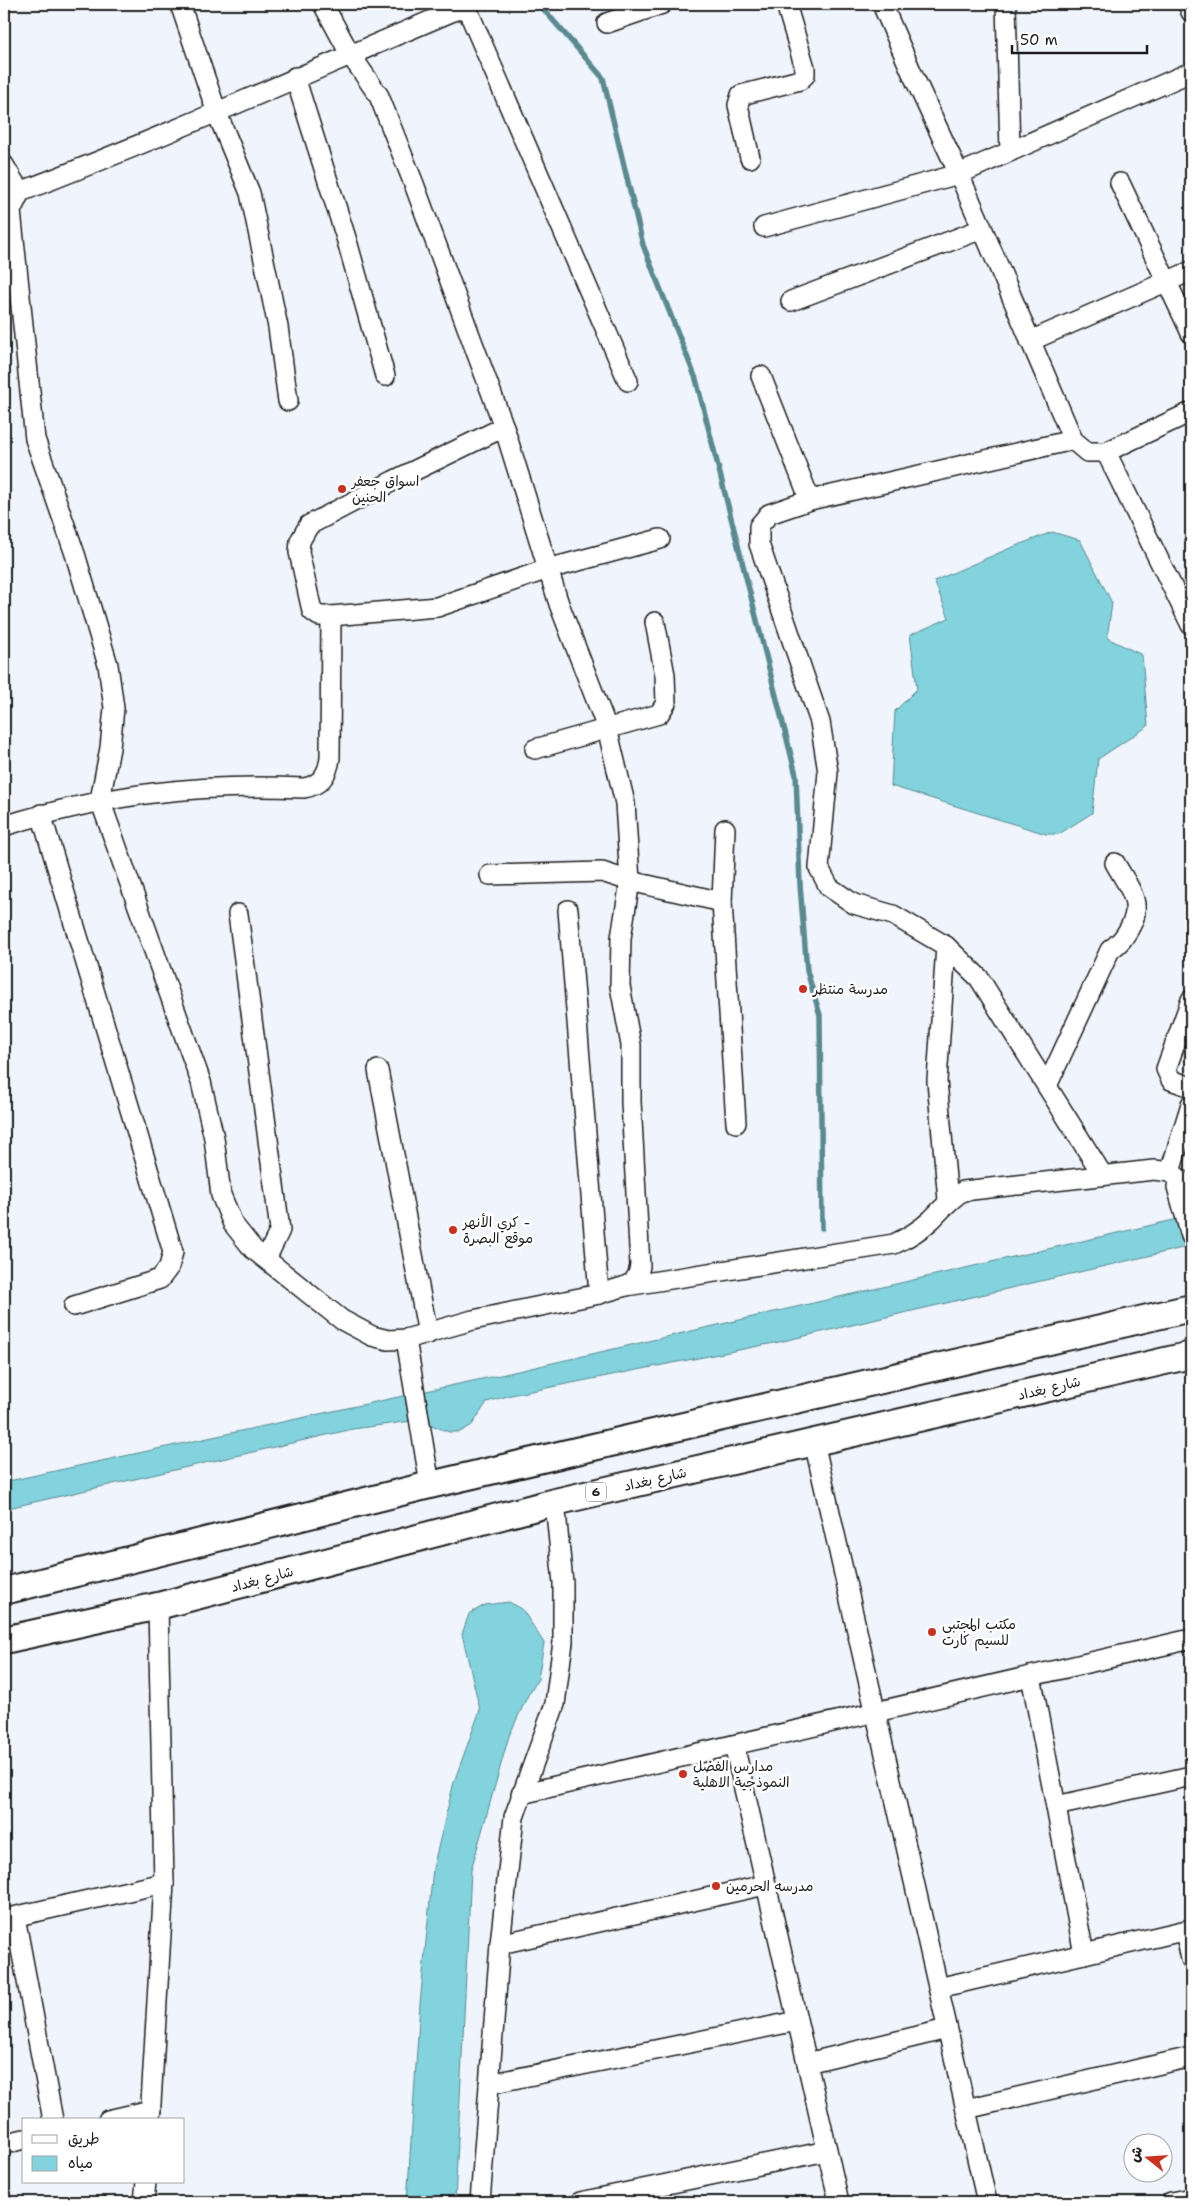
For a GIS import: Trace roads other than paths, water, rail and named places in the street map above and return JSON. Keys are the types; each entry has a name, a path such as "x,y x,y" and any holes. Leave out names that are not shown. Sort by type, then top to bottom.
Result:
{"highway":[{"path":"4,1591 430,1485 1191,1308"},
{"name":"شارع بغداد","path":"4,1640 158,1606 555,1502 1191,1355"}],"street":[{"path":"180,4 217,113 250,194 278,327 288,401"},
{"path":"323,4 350,54 380,96 456,295 504,427 559,604 607,728 625,803 630,881 621,938 620,978 623,1010 632,1054 631,1102 640,1266 634,1281 626,1286"},
{"path":"607,23 662,4"},
{"path":"750,158 738,105 741,95 800,80 805,75 805,68 786,4"},
{"path":"882,4 959,174 1073,440 1087,452 1106,452 1191,412"},
{"path":"1006,4 1010,151"},
{"path":"1188,4 1191,12"},
{"path":"628,381 468,5 350,54 217,113 20,192 11,211 35,439 78,563 108,665 114,708 110,748 100,800 201,1082 214,1138 220,1195 226,1210 242,1237 266,1259 356,1329 388,1340 406,1339 473,1320 599,1294 626,1286 894,1244 911,1236 924,1226 948,1200 963,1191 1102,1174 1154,1170 1173,1180"},
{"path":"764,227 959,174 1191,72"},
{"path":"295,78 347,241 385,376"},
{"path":"4,165 20,192"},
{"path":"1120,183 1191,333"},
{"path":"791,301 982,228"},
{"path":"1030,342 1191,271"},
{"path":"761,376 810,500"},
{"path":"504,427 393,481 309,525 300,541 300,552 312,611 319,616 330,616 437,606 548,570 660,539"},
{"path":"1073,440 810,500 769,514 759,526 759,544 820,722 828,772 819,868 829,887 854,904 893,915 946,946 979,978 1102,1174"},
{"path":"1106,452 1191,626"},
{"path":"4,826 41,814 100,800 192,788 267,786 304,788 320,782 329,767 330,758 330,616"},
{"path":"535,750 659,714 666,703 665,675 655,622"},
{"path":"41,814 173,1252 168,1267 160,1279 74,1306"},
{"path":"725,829 722,902 736,1123"},
{"path":"1047,1086 1110,950 1123,941 1136,916 1135,899 1115,862"},
{"path":"490,875 602,872 630,881 722,902"},
{"path":"568,910 599,1294"},
{"path":"238,914 280,1230 266,1259"},
{"path":"946,946 937,1081 948,1200"},
{"path":"1191,1000 1166,1069 1171,1080 1191,1087"},
{"path":"378,1070 428,1334"},
{"path":"1191,1104 1173,1180 1191,1236"},
{"path":"406,1339 430,1485"},
{"path":"814,1442 987,2202"},
{"path":"480,2202 500,1944 514,1817 555,1704 563,1642 563,1583 555,1502"},
{"path":"125,2118 151,2115 164,1883 158,1606"},
{"path":"521,1794 1191,1639"},
{"path":"1031,1676 1084,1954"},
{"path":"734,1745 839,2202"},
{"path":"1056,1806 1191,1776"},
{"path":"53,2118 9,1918 164,1883"},
{"path":"500,1944 765,1885"},
{"path":"938,1988 1188,1930 1191,1960"},
{"path":"489,2084 797,2021"},
{"path":"807,2062 948,2029"},
{"path":"966,2109 1191,2057"},
{"path":"4,2144 22,2140"},
{"path":"580,2202 621,2198 827,2151"},
{"path":"144,2202 146,2184"},
{"path":"1171,2202 1191,2198"}],"water":[{"path":"1052,532 1080,540 1112,603 1107,638 1142,655 1148,726 1098,759 1092,813 1059,834 1046,834 891,786 895,711 917,689 910,635 949,618 934,581"},
{"path":"1191,1216 1191,1246 779,1342 511,1395 487,1402 472,1425 460,1432 449,1432 419,1420 353,1429 4,1509 4,1482 505,1374"},
{"path":"509,1602 522,1609 544,1643 538,1679 528,1695 509,1736 471,1870 455,2202 407,2202 420,2004 433,1868 454,1782 480,1710 462,1634 469,1614 485,1605"}],"waterway":[{"path":"539,4 603,78 643,245 696,379 796,775 800,885 807,971 820,1015 822,1228"}],"place":[{"name":"اسواق جعفر الحنين","path":"342,489"},
{"name":"مدرسة منتظر","path":"803,989"},
{"name":"كري الأنهر - موقع البصرة","path":"453,1230"},
{"name":"مكتب المجتبى للسيم كارت","path":"932,1632"},
{"name":"مدارس الفضل النموذجية الاهلية","path":"683,1774"},
{"name":"مدرسه الحرمين","path":"716,1886"}]}
